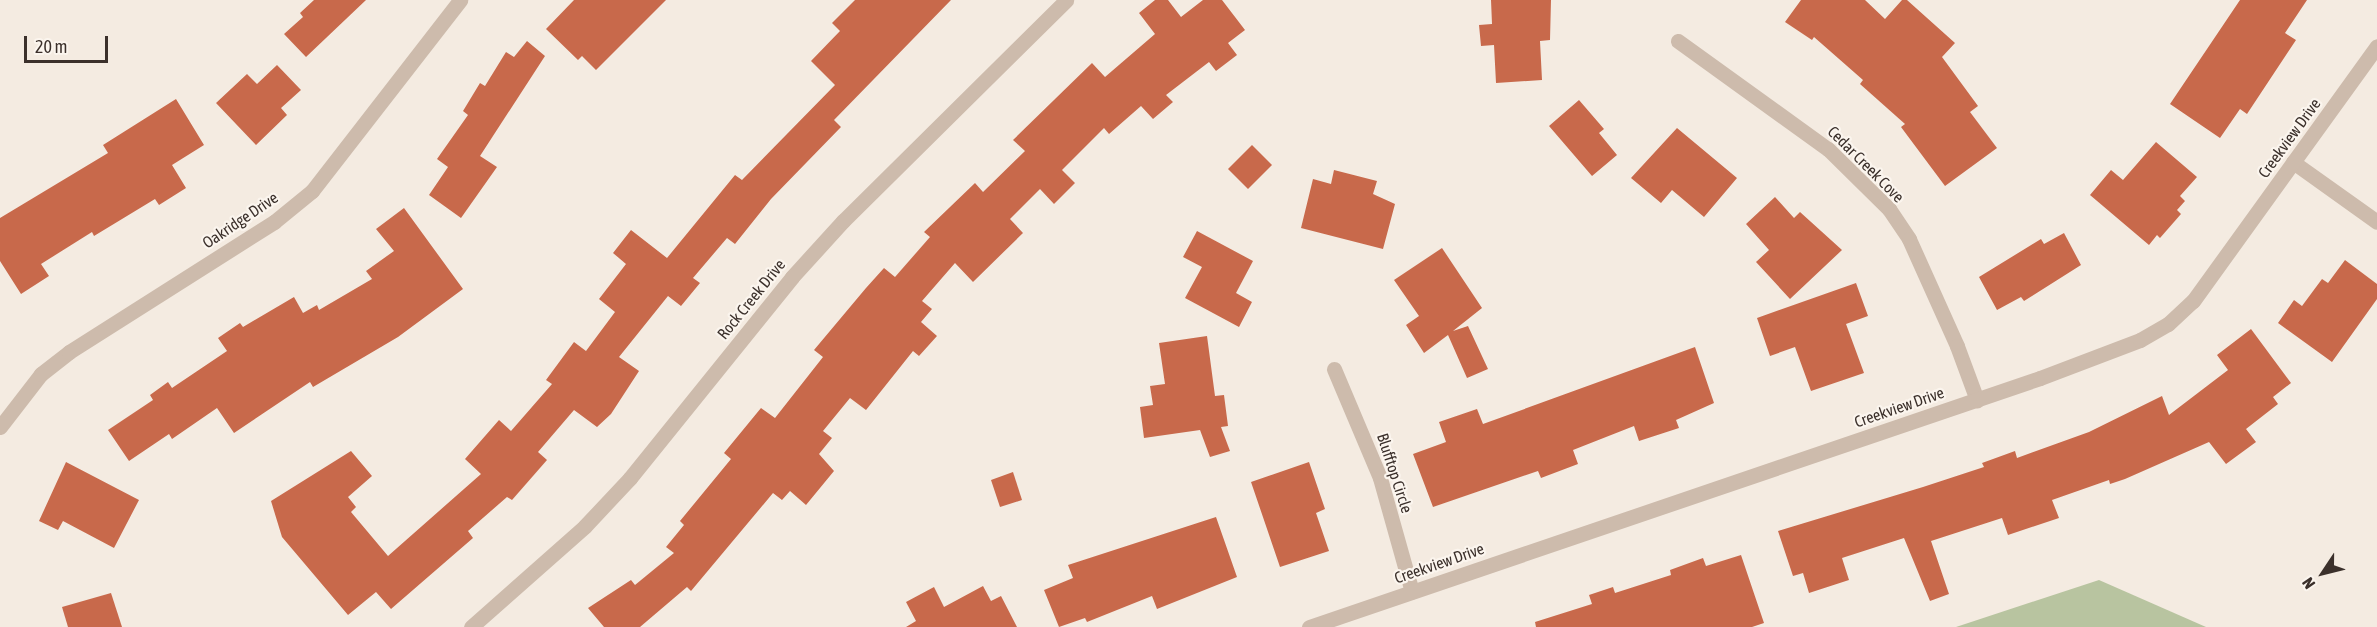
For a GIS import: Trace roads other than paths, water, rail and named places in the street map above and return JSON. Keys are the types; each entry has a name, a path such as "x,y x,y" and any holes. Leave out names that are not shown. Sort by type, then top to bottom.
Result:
{"street":[{"name":"Oakridge Drive","path":"0,427 41,374 69,352 274,222 312,191 460,0"},
{"name":"Rock Creek Drive","path":"471,627 585,526 630,478 792,276 843,221 1066,0"},
{"name":"Cedar Creek Cove","path":"1678,41 1828,149 1889,209 1909,239 1957,345 1977,400"},
{"name":"Creekview Drive","path":"1309,627 1977,400 2140,340 2168,324 2193,301 2377,46"},
{"path":"2293,162 2377,222"},
{"name":"Blufftop Circle","path":"1334,369 1380,478 1412,591"}]}
